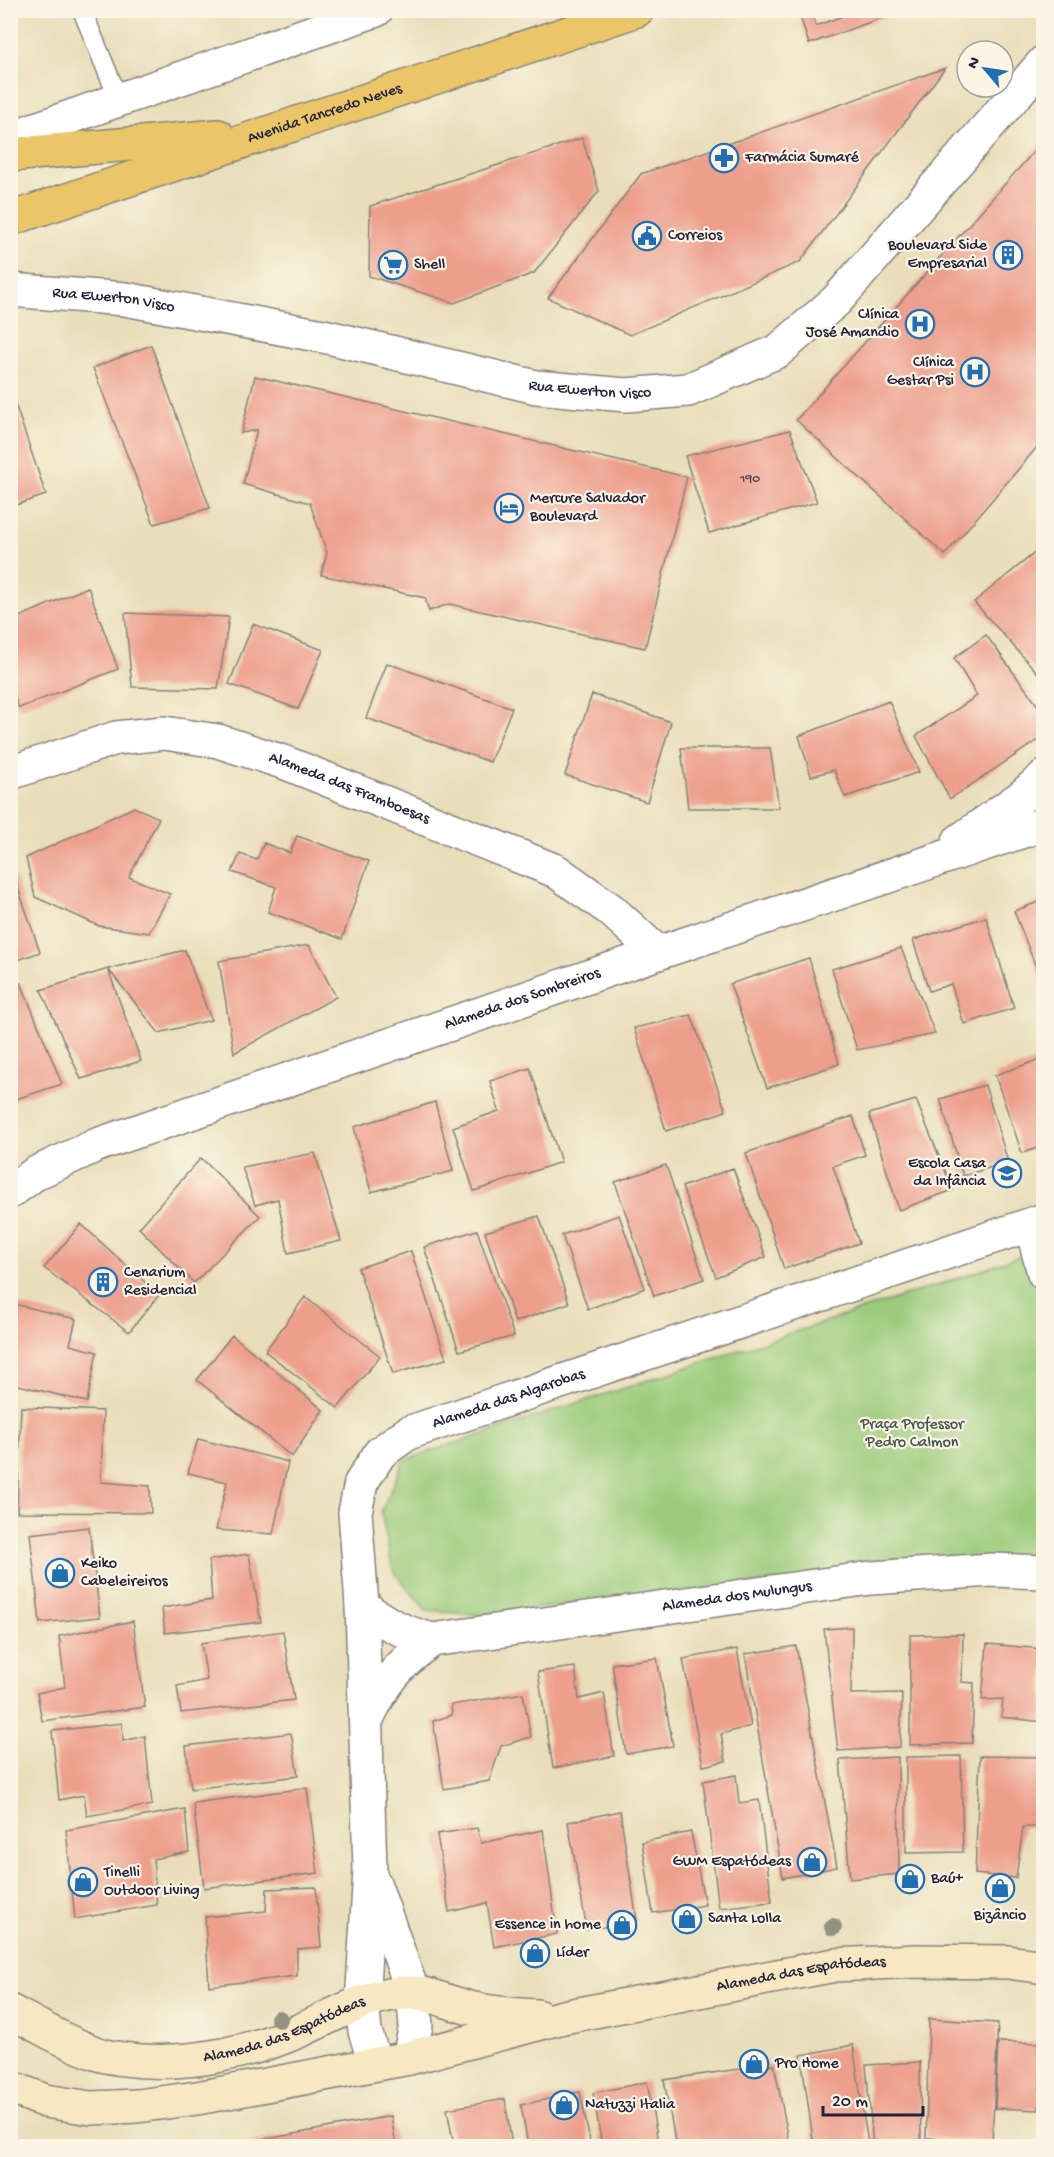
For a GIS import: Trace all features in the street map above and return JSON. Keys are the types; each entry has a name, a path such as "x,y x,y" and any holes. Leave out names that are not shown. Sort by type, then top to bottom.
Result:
{"main road":[{"name":"Avenida Tancredo Neves","path":"10,219 638,10"},
{"path":"10,154 275,131"},
{"name":"Alameda das Espatódeas","path":"10,2087 45,2101 91,2108 137,2106 197,2098 409,2058 563,2017 835,1965 916,1961 1008,1962 1044,1967"},
{"name":"Alameda das Espatódeas","path":"10,2011 102,2056 150,2062 195,2058 240,2050 292,2034 362,2003 385,1996 413,1993 471,2008 514,2015 563,2017"}],"street":[{"path":"10,138 376,10"},
{"name":"Rua Ewerton Visco","path":"10,290 125,298 328,337 536,387 626,395 688,390 778,351 837,300 1044,62"},
{"name":"Alameda das Framboesas","path":"10,773 116,738 164,733 218,741 286,763 556,871 611,910 658,952"},
{"path":"933,860 1020,798 1044,777"},
{"name":"Alameda dos Sombreiros","path":"10,1192 36,1173 97,1145 658,952 1044,824"},
{"path":"1037,1222 1044,1273"},
{"name":"Alameda das Algarobas","path":"375,2063 365,2031 362,2003 370,1870 362,1605 355,1512 361,1483 380,1453 408,1433 1037,1222"},
{"name":"Alameda dos Mulungus","path":"362,1605 383,1622 407,1633 432,1640 872,1578 992,1570 1044,1572"},
{"name":"Alameda dos Mulungus","path":"365,1722 376,1697 391,1675 410,1656 432,1640"},
{"name":"Alameda das Algarobas","path":"370,1870 413,1993 416,2025 409,2058"}],"lane":[{"path":"81,10 119,100"}],"green space":[{"name":"Praça Professor Pedro Calmon","path":"1043,1247 1043,1553 476,1615 426,1610 393,1571 381,1512 404,1460 968,1275"}],"building":[{"path":"798,10 811,10 816,26 859,10 901,11 809,44"},
{"path":"945,68 800,262 630,335 548,298 641,174"},
{"name":"Shell","path":"582,138 599,191 534,273 454,303 369,276 370,206"},
{"path":"1044,140 1044,439 945,555 796,420"},
{"path":"151,345 210,508 154,524 93,368"},
{"name":"Mercure Salvador Boulevard","path":"255,376 687,477 645,648 449,604 429,611 425,598 321,575 327,553 310,503 243,484 257,430 241,433"},
{"path":"10,389 46,495 10,507"},
{"path":"790,430 817,502 709,533 685,456"},
{"path":"1037,551 1044,557 1044,680 974,602"},
{"path":"88,587 118,669 19,708 10,687 10,621"},
{"path":"125,613 229,617 218,689 132,687"},
{"path":"253,624 323,650 298,709 229,684"},
{"path":"986,635 1044,714 1044,736 950,799 916,736 977,696 954,658"},
{"path":"387,663 512,708 490,762 366,718"},
{"path":"592,694 671,722 647,802 565,775"},
{"path":"889,701 919,772 845,797 834,770 811,776 799,736"},
{"path":"681,748 770,748 779,808 688,808"},
{"path":"134,807 159,818 129,877 170,894 149,933 99,926 35,897 26,858"},
{"path":"297,836 369,861 342,939 268,912 276,887 232,872 240,854 257,860 264,843 290,853"},
{"path":"10,864 40,952 10,963"},
{"path":"1044,900 1044,985 1043,985 1014,911"},
{"path":"986,917 1014,1008 964,1024 951,984 929,991 913,940"},
{"path":"309,945 336,997 234,1053 219,961"},
{"path":"901,948 935,1034 857,1050 832,969"},
{"path":"185,950 211,1020 159,1033 108,969"},
{"path":"809,958 839,1064 767,1088 730,984"},
{"path":"108,969 141,1061 81,1079 41,990"},
{"path":"21,983 62,1084 10,1101 10,989"},
{"path":"691,1015 726,1111 666,1131 634,1028"},
{"path":"1044,1058 1044,1146 1022,1153 995,1075"},
{"path":"530,1068 561,1162 474,1191 453,1127 499,1111 490,1081"},
{"path":"985,1085 1008,1162 963,1176 940,1099"},
{"path":"916,1100 953,1190 899,1210 869,1114"},
{"path":"435,1102 453,1171 371,1192 354,1127"},
{"path":"853,1116 865,1155 833,1166 859,1243 784,1269 746,1153"},
{"path":"315,1153 341,1241 288,1253 278,1199 255,1205 242,1167"},
{"path":"201,1158 260,1216 194,1283 139,1228"},
{"path":"666,1165 704,1279 654,1296 615,1182"},
{"path":"733,1168 766,1257 716,1277 682,1187"},
{"path":"619,1215 645,1288 588,1309 562,1235"},
{"path":"539,1216 569,1303 515,1322 485,1232"},
{"name":"Cenarium Residencial","path":"81,1224 159,1295 129,1332 44,1268"},
{"path":"477,1230 514,1336 459,1351 424,1247"},
{"path":"411,1251 446,1359 393,1374 358,1268"},
{"path":"305,1297 380,1356 338,1408 265,1351"},
{"path":"14,1304 76,1319 70,1345 97,1352 87,1402 10,1383 10,1323"},
{"path":"232,1335 323,1410 292,1457 197,1380"},
{"path":"21,1407 103,1411 101,1482 150,1486 151,1513 17,1512"},
{"path":"198,1439 288,1462 273,1534 216,1530 227,1482 188,1473"},
{"path":"89,1527 100,1617 40,1623 30,1534"},
{"path":"249,1554 261,1622 165,1633 162,1608 212,1600 209,1560"},
{"path":"133,1621 145,1707 42,1721 37,1693 65,1687 59,1636"},
{"path":"852,1627 851,1694 902,1693 900,1747 838,1751 824,1629"},
{"path":"283,1631 294,1700 181,1713 177,1686 207,1680 201,1643"},
{"path":"963,1634 962,1682 974,1683 972,1743 910,1745 910,1635"},
{"path":"987,1644 1044,1649 1043,1722 1001,1717 1003,1699 982,1700"},
{"path":"796,1646 837,1867 783,1878 745,1654"},
{"path":"737,1649 751,1726 721,1734 726,1761 703,1766 683,1659"},
{"path":"657,1658 673,1746 626,1754 612,1664"},
{"path":"575,1667 579,1699 604,1693 614,1756 553,1768 538,1672"},
{"path":"523,1693 531,1737 501,1746 489,1781 444,1789 433,1721 452,1715 451,1705"},
{"path":"122,1723 123,1741 145,1736 152,1805 87,1816 84,1795 59,1800 52,1731"},
{"path":"291,1733 298,1776 191,1789 186,1746"},
{"path":"961,1756 963,1852 906,1853 906,1757"},
{"path":"980,1756 1044,1757 1042,1827 1023,1827 1016,1878 975,1874"},
{"path":"898,1757 899,1874 850,1879 840,1760"},
{"path":"736,1775 739,1803 759,1800 772,1902 719,1908 703,1781"},
{"path":"307,1788 318,1873 204,1888 193,1803"},
{"path":"185,1809 189,1852 153,1859 157,1905 75,1919 66,1830"},
{"path":"620,1811 637,1921 587,1930 568,1822"},
{"path":"477,1828 481,1843 543,1830 557,1934 494,1947 487,1903 449,1912 437,1834"},
{"path":"691,1832 705,1905 653,1913 642,1842"},
{"path":"316,1887 321,1947 297,1949 297,1976 209,1986 205,1917 266,1911 267,1889"},
{"path":"929,2019 998,2023 992,2142 926,2138"},
{"path":"998,2042 1042,2043 1039,2110 995,2108"},
{"path":"853,2045 868,2144 814,2146 801,2055"},
{"path":"920,2062 921,2145 873,2146 866,2065"},
{"path":"774,2064 790,2146 676,2146 664,2080"},
{"path":"647,2082 659,2146 602,2146 593,2093"},
{"path":"580,2092 591,2146 528,2146 521,2105"},
{"path":"505,2099 512,2146 454,2146 447,2109"},
{"path":"391,2116 396,2146 235,2146 235,2145"}],"place":[{"name":"Farmácia Sumaré","path":"724,158"},
{"name":"Correios","path":"647,236"},
{"name":"Boulevard Side Empresarial","path":"1008,255"},
{"name":"Shell","path":"393,265"},
{"name":"Clínica José Amandio","path":"920,324"},
{"name":"Clínica Gestar Psi","path":"975,372"},
{"name":"Mercure Salvador Boulevard","path":"509,508"},
{"name":"Escola Casa da Infância","path":"1007,1173"},
{"name":"Cenarium Residencial","path":"103,1282"},
{"name":"Keiko Cabeleireiros","path":"60,1573"},
{"name":"GWM Espatódeas","path":"812,1862"},
{"name":"Baú+","path":"910,1879"},
{"name":"Tinelli Outdoor Living","path":"83,1882"},
{"name":"Bizâncio","path":"1000,1888"},
{"name":"Santa Lolla","path":"687,1919"},
{"name":"Essence in home","path":"622,1925"},
{"name":"Líder","path":"535,1953"},
{"name":"Pro Home","path":"754,2064"},
{"name":"Natuzzi Italia","path":"564,2105"}]}
